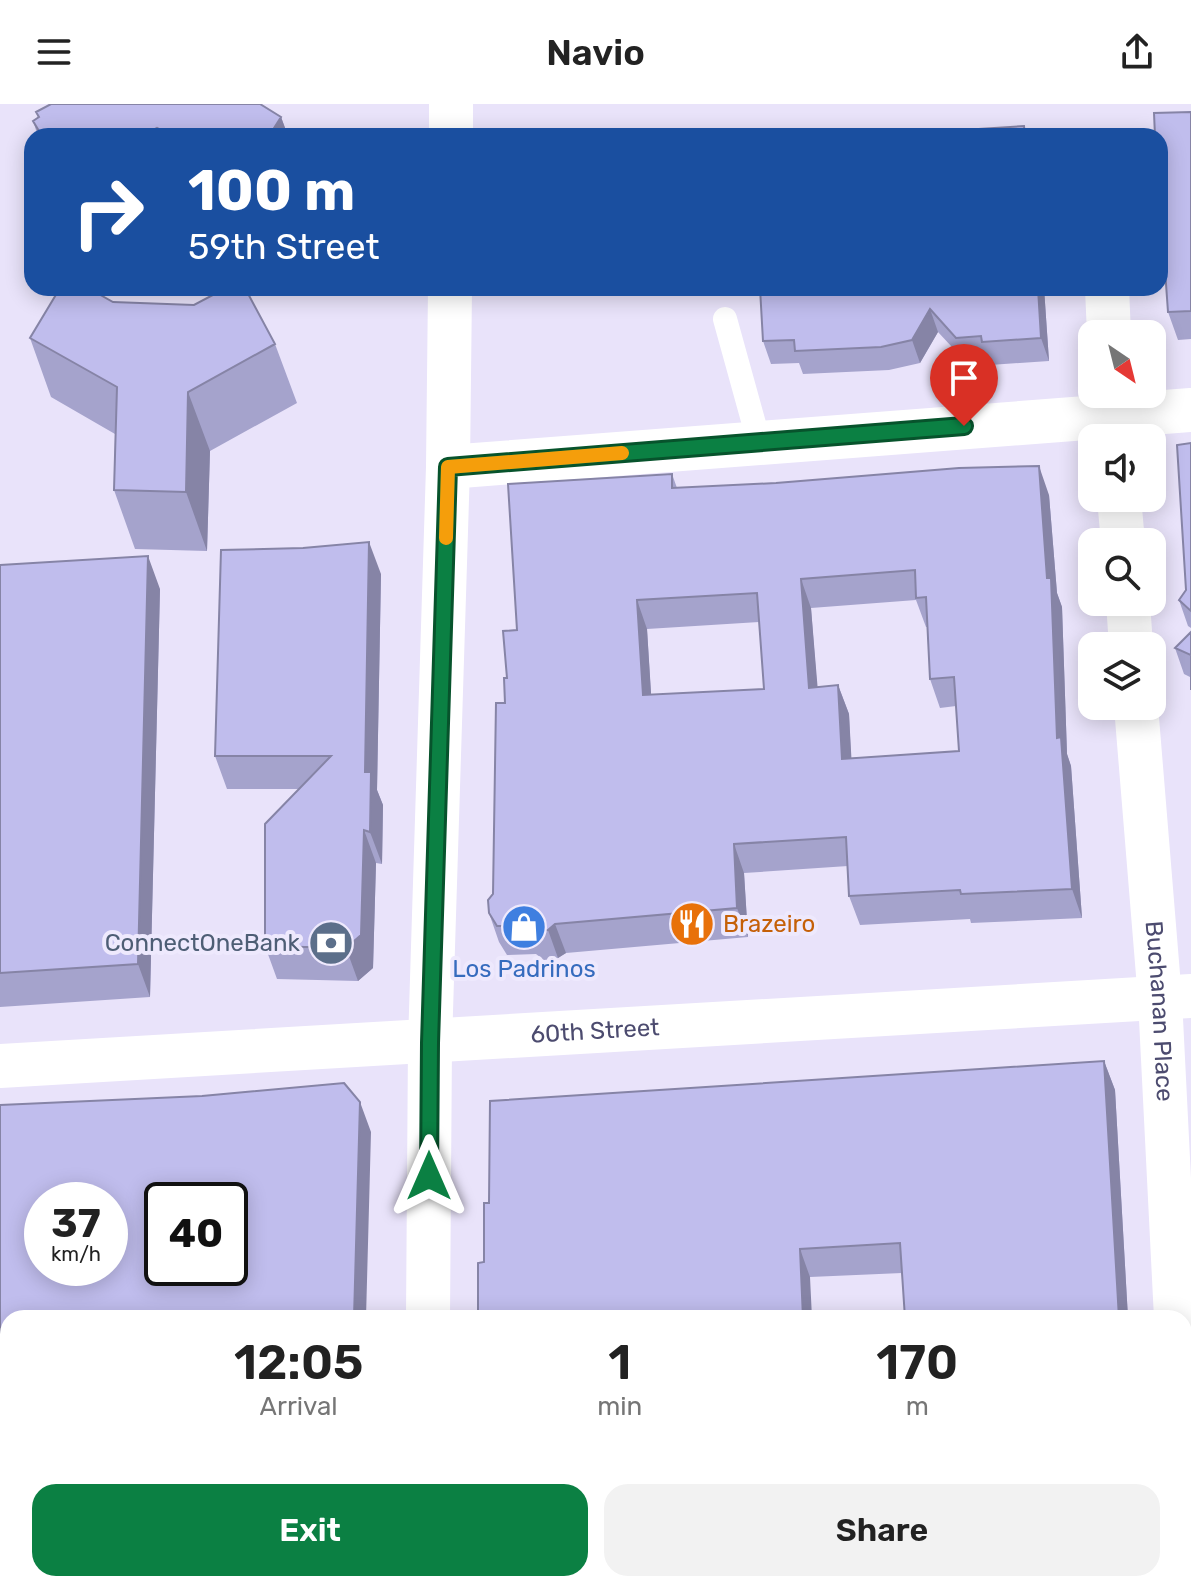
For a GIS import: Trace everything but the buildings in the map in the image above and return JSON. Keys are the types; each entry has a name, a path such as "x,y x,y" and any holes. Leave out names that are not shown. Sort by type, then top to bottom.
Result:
{"street":[{"path":"451,104 451,128"},
{"path":"428,1310 430,1043 448,467 450,296"},
{"path":"1107,296 1108,320"},
{"path":"448,467 1191,410"},
{"name":"Buchanan Place","path":"1138,720 1175,998 1176,1310"},
{"name":"60th Street","path":"0,1066 1175,998"}],"lane":[{"path":"725,319 759,442"}],"slow traffic":[{"path":"446,538 448,467 622,453"}],"place":[{"name":"Brazeiro","path":"692,924"},
{"name":"Los Padrinos","path":"524,927"},
{"name":"ConnectOneBank","path":"331,943"}],"route":[{"path":"429,1176 430,1043 448,467 964,426"}]}
